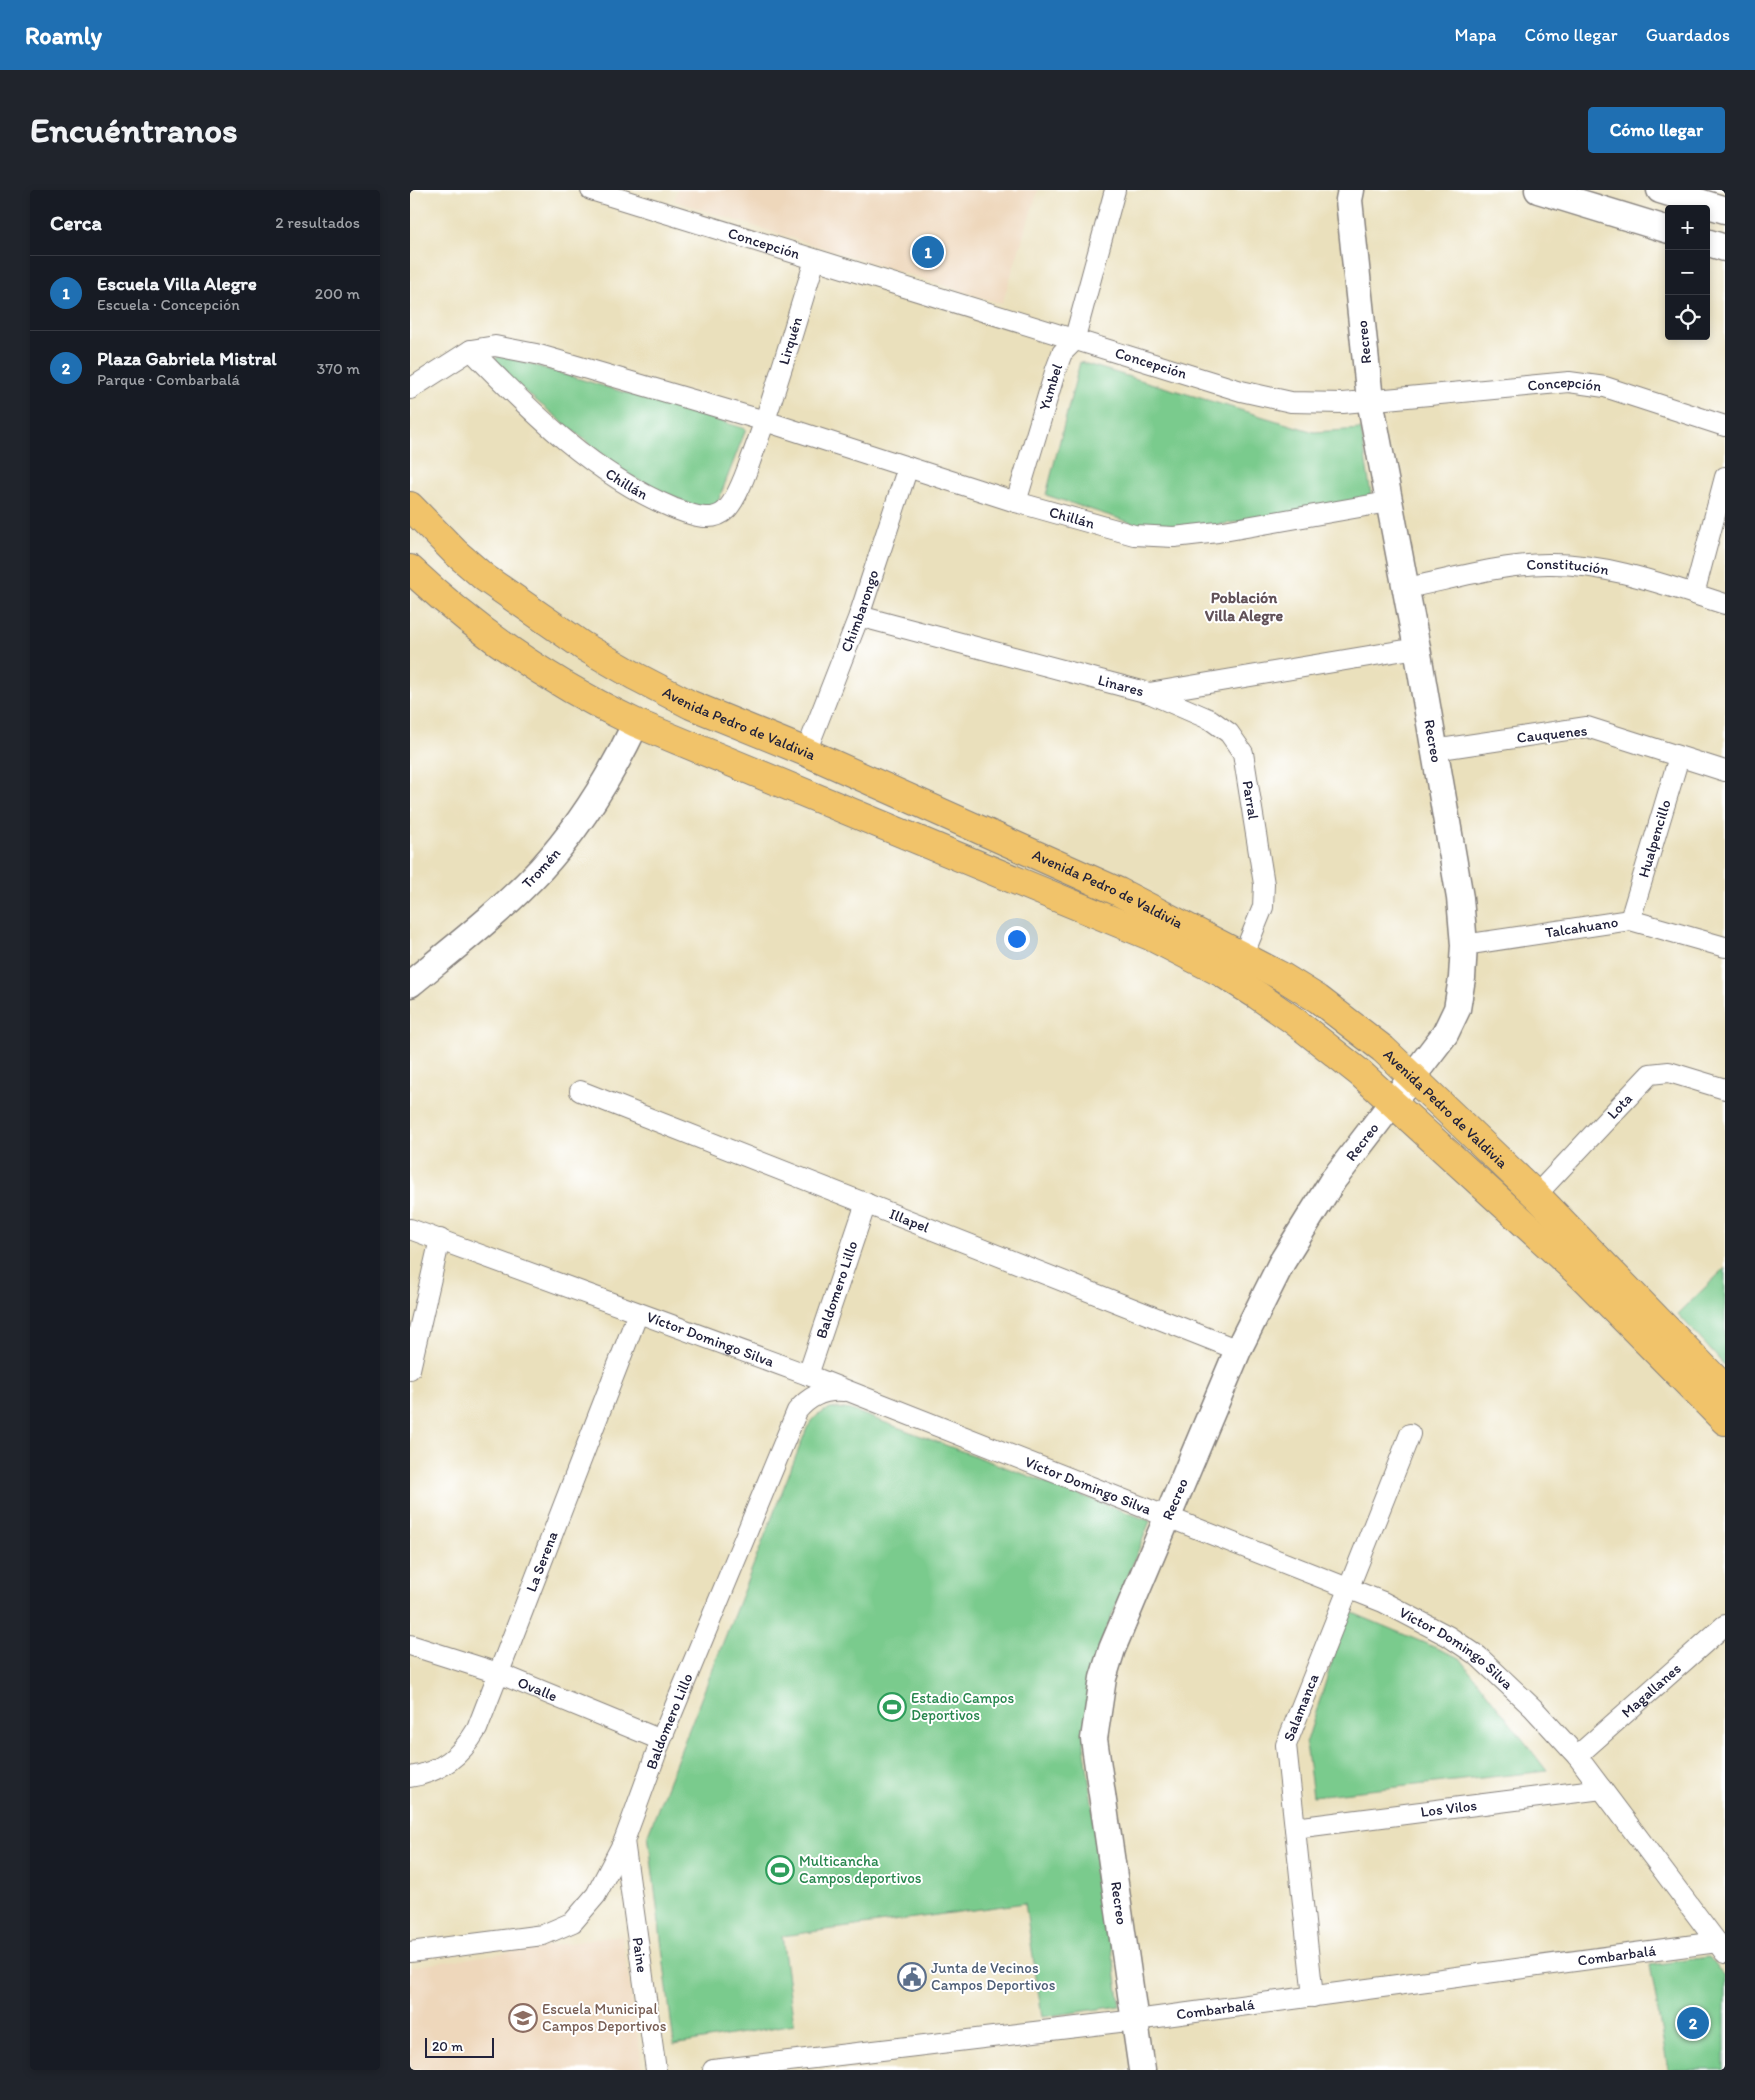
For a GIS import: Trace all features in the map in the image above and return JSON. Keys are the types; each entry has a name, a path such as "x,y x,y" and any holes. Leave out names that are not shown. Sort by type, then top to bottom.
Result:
{"main road":[{"name":"Avenida Pedro de Valdivia","path":"410,506 455,552 486,578 584,646 691,705 806,752 1119,892 1243,956 1318,999 1358,1028 1536,1195 1725,1389"},
{"name":"Avenida Pedro de Valdivia","path":"410,569 442,599 515,656 594,703 636,723 802,790 1142,933 1186,954 1257,994 1293,1020 1393,1102 1583,1277 1725,1421"},
{"path":"584,646 620,680 633,700 637,712 636,723"}],"street":[{"name":"Concepción","path":"591,190 1074,341 1266,398 1316,404 1569,382 1605,387 1725,426"},
{"name":"Yumbel","path":"1016,502 1056,369 1062,354 1074,341 1115,190"},
{"name":"Recreo","path":"1142,2070 1094,1739 1098,1701 1110,1656 1238,1350 1278,1270 1307,1219 1350,1157 1445,1034 1456,1009 1462,978 1464,945 1460,898 1417,648 1370,400 1349,200 1351,190"},
{"path":"1538,190 1665,229"},
{"path":"1660,190 1724,207"},
{"path":"1710,243 1725,248"},
{"name":"Lirquén","path":"765,421 815,260"},
{"name":"Chillán","path":"410,389 471,350 495,346 536,354 765,421 1016,502 1134,535 1174,537 1218,532 1388,502"},
{"name":"Chillán","path":"471,350 541,418 608,473 650,499 692,516 710,517 726,510 743,481 765,421"},
{"name":"Chimbarongo","path":"806,752 859,616 908,468"},
{"path":"1694,594 1725,477"},
{"name":"Constitución","path":"1406,588 1523,565 1548,564 1599,568 1725,604"},
{"name":"Linares","path":"859,616 1150,693 1417,648"},
{"name":"Parral","path":"1150,693 1211,720 1229,733 1243,754 1264,884 1263,907 1243,956"},
{"name":"Tromén","path":"410,984 496,912 542,868 565,841 600,791 636,723"},
{"name":"Cauquenes","path":"1434,750 1587,727 1725,771"},
{"name":"Hualpencillo","path":"1630,920 1679,756"},
{"name":"Talcahuano","path":"1464,945 1630,920 1725,947"},
{"name":"Lota","path":"1536,1195 1650,1074 1668,1072 1725,1089"},
{"name":"Illapel","path":"580,1090 1238,1350"},
{"name":"Baldomero Lillo","path":"808,1375 866,1203"},
{"name":"Víctor Domingo Silva","path":"410,1229 808,1375 1348,1589 1416,1618 1478,1656 1514,1688 1577,1756 1721,1948"},
{"path":"410,1369 440,1239"},
{"name":"La Serena","path":"410,1777 433,1771 445,1765 469,1743 477,1729 638,1313"},
{"name":"Baldomero Lillo","path":"410,1952 543,1935 573,1922 596,1895 624,1841 661,1740 797,1412 816,1395 826,1392 846,1391"},
{"name":"Salamanca","path":"1313,1996 1286,1746 1410,1434"},
{"name":"Magallanes","path":"1577,1756 1725,1625"},
{"name":"Ovalle","path":"410,1645 498,1672 661,1740"},
{"name":"Los Vilos","path":"1295,1828 1602,1789"},
{"name":"Paine","path":"624,1841 656,2070"},
{"name":"Combarbalá","path":"713,2070 1721,1948"}],"shaded area":[{"path":"677,190 1038,190 1002,304 674,201"},
{"name":"Escuela Municipal Campos Deportivos","path":"622,1935 643,2070 410,2070 410,1967"}],"green space":[{"path":"500,355 746,429 717,504 702,510 628,475 496,368 496,358"},
{"path":"1080,362 1314,432 1361,429 1372,502 1163,533 1046,495"},
{"path":"1725,1268 1725,1366 1678,1314"},
{"name":"Estadio Campos Deportivos","path":"837,1408 851,1410 1150,1521 1090,1670 1084,1744 1120,2006 1042,2017 1025,1903 782,1936 794,2024 674,2045 648,1834 807,1428 819,1414"},
{"path":"1348,1611 1460,1658 1547,1771 1313,1796 1306,1744"},
{"path":"1709,1957 1725,1977 1725,2070 1668,2070 1650,1965"}],"place":[{"name":"Escuela Villa Alegre","path":"928,252"},
{"name":"Estadio Campos Deportivos","path":"892,1707"},
{"name":"Multicancha Campos deportivos","path":"780,1870"},
{"name":"Junta de Vecinos Campos Deportivos","path":"912,1977"},
{"name":"Escuela Municipal Campos Deportivos","path":"523,2018"},
{"name":"Plaza Gabriela Mistral","path":"1693,2023"}],"district":[{"name":"Población Villa Alegre","path":"1244,606"}]}
